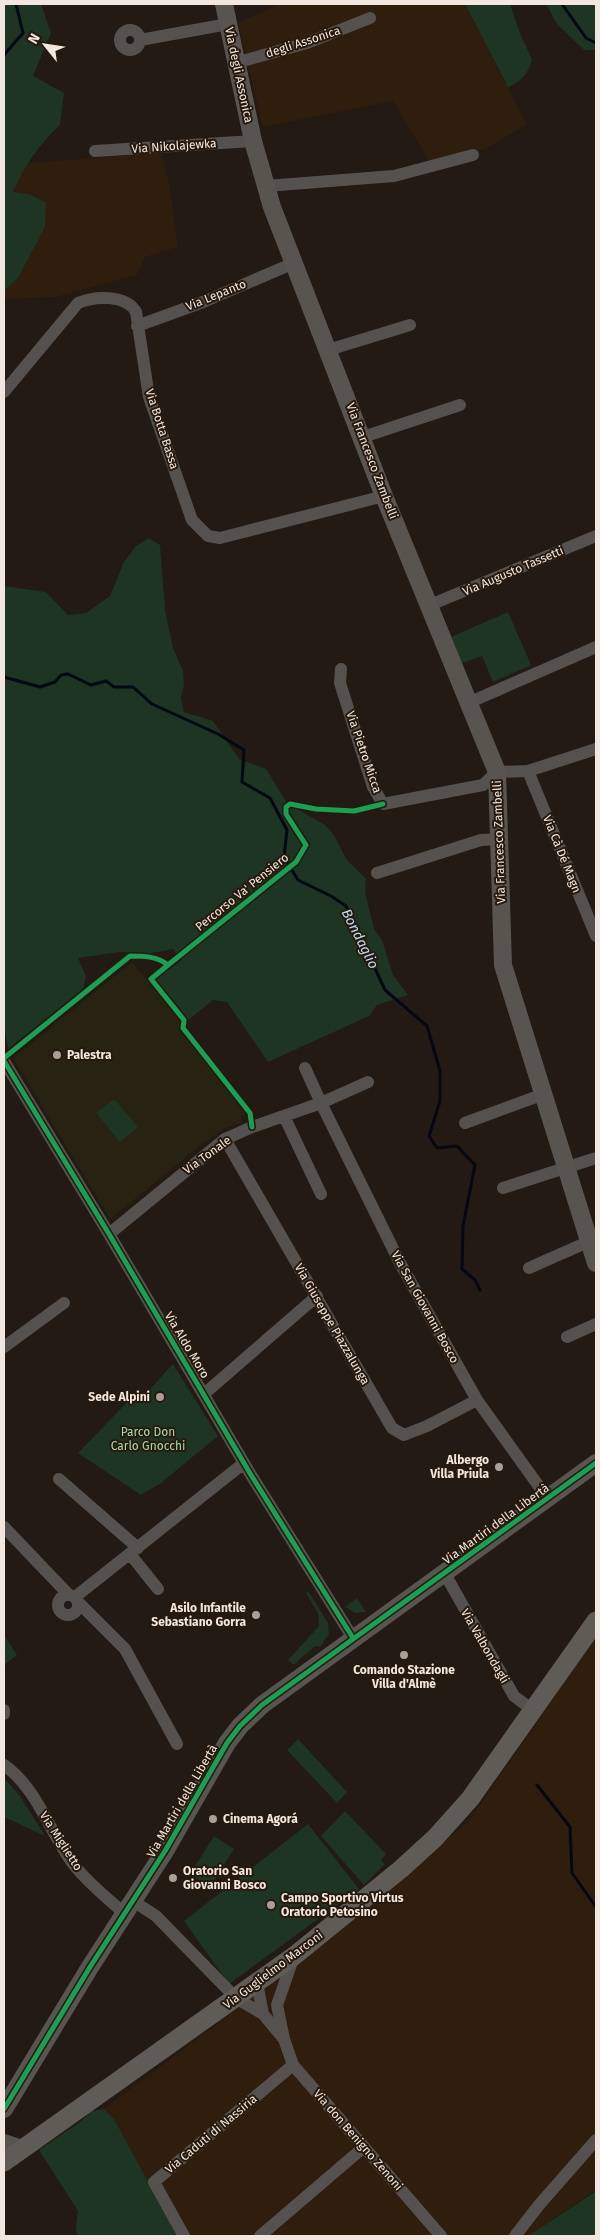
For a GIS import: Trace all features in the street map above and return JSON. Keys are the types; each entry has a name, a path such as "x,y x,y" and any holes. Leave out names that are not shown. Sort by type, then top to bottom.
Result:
{"main road":[{"name":"Via degli Assonica","path":"224,4 254,143"},
{"name":"Via Francesco Zambelli","path":"254,143 266,186 294,263 363,437 384,496 497,772 503,964 596,1263"},
{"name":"Via Martiri della Libertà","path":"6,2099 165,1851 227,1743 240,1726 262,1705 353,1638 445,1574 596,1464"},
{"name":"Via Guglielmo Marconi","path":"4,2162 294,1956 377,1890 435,1838 483,1783 596,1621"},
{"path":"4,2143 22,2149"}],"street":[{"name":"degli Assonica","path":"236,63 307,43 370,18"},
{"path":"140,40 228,24"},
{"name":"Via Nikolajewka","path":"95,151 254,143"},
{"path":"266,186 394,176 473,155"},
{"name":"Via Lepanto","path":"137,326 203,302 294,263"},
{"name":"Via Botta Bassa","path":"4,392 78,303 86,299 124,300 131,304 136,312 150,397 192,520 208,536 220,538 384,496"},
{"path":"328,350 410,324"},
{"path":"363,437 460,405"},
{"name":"Via Augusto Tassetti","path":"430,606 596,536"},
{"path":"468,702 596,647"},
{"name":"Via Pietro Micca","path":"341,669 340,683 373,787 383,804 483,785 497,772"},
{"path":"497,772 528,772 596,749"},
{"name":"Via Cà Dé Magn","path":"528,772 596,936"},
{"path":"377,873 481,840 500,839"},
{"name":"Via Aldo Moro","path":"4,1062 109,1234 244,1463 353,1638"},
{"name":"Via San Giovanni Bosco","path":"305,1068 400,1263 477,1400 548,1499"},
{"path":"321,1103 368,1082"},
{"path":"465,1123 544,1094"},
{"name":"Via Tonale","path":"109,1234 226,1139 252,1127 321,1103"},
{"path":"284,1116 321,1194"},
{"name":"Via Giuseppe Piazzalunga","path":"226,1139 392,1428 404,1435 427,1426 477,1400"},
{"path":"503,1188 568,1169 596,1158"},
{"path":"529,1268 590,1241"},
{"path":"204,1394 317,1296"},
{"path":"4,1347 64,1303"},
{"path":"567,1337 596,1324"},
{"path":"70,1599 134,1551 244,1463"},
{"path":"59,1479 134,1551 158,1589"},
{"path":"4,1527 70,1599 125,1649 177,1744"},
{"name":"Via Valbondagli","path":"445,1574 514,1696 534,1711"},
{"name":"Via Miglietto","path":"4,1765 15,1773 30,1792 74,1864 128,1907"},
{"name":"Via don Benigno Zenoni","path":"128,1907 156,1916 236,1998 262,2014 284,2039"},
{"path":"257,1983 277,2005 294,1956"},
{"path":"257,1983 262,2014"},
{"name":"Via don Benigno Zenoni","path":"277,2005 284,2039 293,2065 436,2234"},
{"name":"Via Caduti di Nassiria","path":"183,2233 154,2182 293,2065"},
{"path":"516,2236 539,2204 596,2140"},
{"path":"260,2236 364,2148"}],"shaded area":[{"path":"279,4 465,4 527,125 485,149 430,163 393,101 263,127 238,23"},
{"path":"161,153 169,182 178,247 145,257 137,275 55,297 4,299 4,291 18,278 29,194 13,193 22,169 30,163"},
{"path":"132,962 181,1021 181,1029 247,1114 241,1116 241,1123 225,1128 201,1145 110,1219 13,1058"},
{"path":"596,1636 596,2190 528,2236 178,2236 114,2119 104,2109 238,2008 468,1822"}],"green space":[{"path":"4,4 41,4 51,33 33,76 64,93 60,125 33,156 13,192 29,194 46,203 45,227 18,278 4,291"},
{"path":"465,4 510,4 521,36 532,59 527,73 517,82 508,87"},
{"path":"546,4 596,4 596,50 584,50 557,24"},
{"path":"149,538 160,545 165,610 173,648 183,671 184,685 181,698 184,712 213,721 239,759 266,769 287,803 325,825 333,834 347,860 366,879 365,892 374,929 382,940 393,975 408,995 377,1005 369,1016 268,1062 227,1002 213,1000 187,1021 155,980 182,960 173,949 147,954 120,952 78,958 86,976 83,989 8,1049 4,1025 4,586 46,592 68,615 86,613 110,596 124,562 136,546"},
{"path":"508,612 531,665 493,682 482,656 462,663 451,637"},
{"path":"114,1099 138,1127 120,1142 96,1113"},
{"name":"Parco Don Carlo Gnocchi","path":"173,1364 218,1436 161,1483 141,1495 78,1453 136,1393 141,1399"},
{"path":"308,1591 328,1623 329,1634 320,1647 315,1646 294,1665 288,1660 319,1626 318,1613 306,1593"},
{"path":"357,1598 366,1612 355,1613 345,1607"},
{"path":"4,1635 17,1655 4,1665"},
{"path":"298,1739 347,1792 337,1803 287,1750"},
{"path":"4,1778 20,1796 45,1836 4,1817"},
{"path":"345,1811 386,1854 381,1860 385,1864 364,1885 321,1836"},
{"name":"Campo Sportivo Virtus Oratorio Petosino","path":"308,1824 359,1889 229,1984 184,1921"},
{"path":"214,1836 234,1849 210,1887 190,1874"},
{"path":"104,2109 114,2119 178,2236 77,2236 78,2211 39,2150 80,2122 92,2111"},
{"path":"596,2190 596,2236 528,2236 595,2192"}],"waterway":[{"name":"Bondaglio","path":"4,55 23,33 16,4"},
{"path":"562,4 586,38 596,43"},
{"name":"Bondaglio","path":"4,677 40,687 55,682 61,675 68,674 91,685 106,681 114,687 133,687 152,704 218,734 244,750 242,782 270,798 287,830 284,857 298,880 331,896 346,906 385,990 427,1026 440,1071 440,1101 429,1136 437,1148 457,1146 475,1165 463,1226 462,1269 475,1280 480,1290"},
{"path":"537,1785 570,1827 572,1873 596,1907"}],"cycle path":[{"name":"Percorso Va' Pensiero","path":"4,1058 130,956 155,958 168,965 296,862 306,845 286,814 286,807 290,804 316,809 354,811 383,804"},
{"path":"168,965 151,979 184,1020 183,1028 250,1113 252,1127"},
{"path":"4,1061 109,1234 251,1475 353,1638"},
{"path":"4,2109 90,1967 165,1851 227,1743 240,1726 262,1705 596,1463"}],"place":[{"name":"Palestra","path":"57,1055"},
{"name":"Sede Alpini","path":"160,1397"},
{"name":"Albergo Villa Priula","path":"499,1467"},
{"name":"Asilo Infantile Sebastiano Gorra","path":"256,1615"},
{"name":"Comando Stazione Villa d'Almè","path":"404,1655"},
{"name":"Cinema Agorá","path":"213,1819"},
{"name":"Oratorio San Giovanni Bosco","path":"173,1878"},
{"name":"Campo Sportivo Virtus Oratorio Petosino","path":"271,1905"}]}
